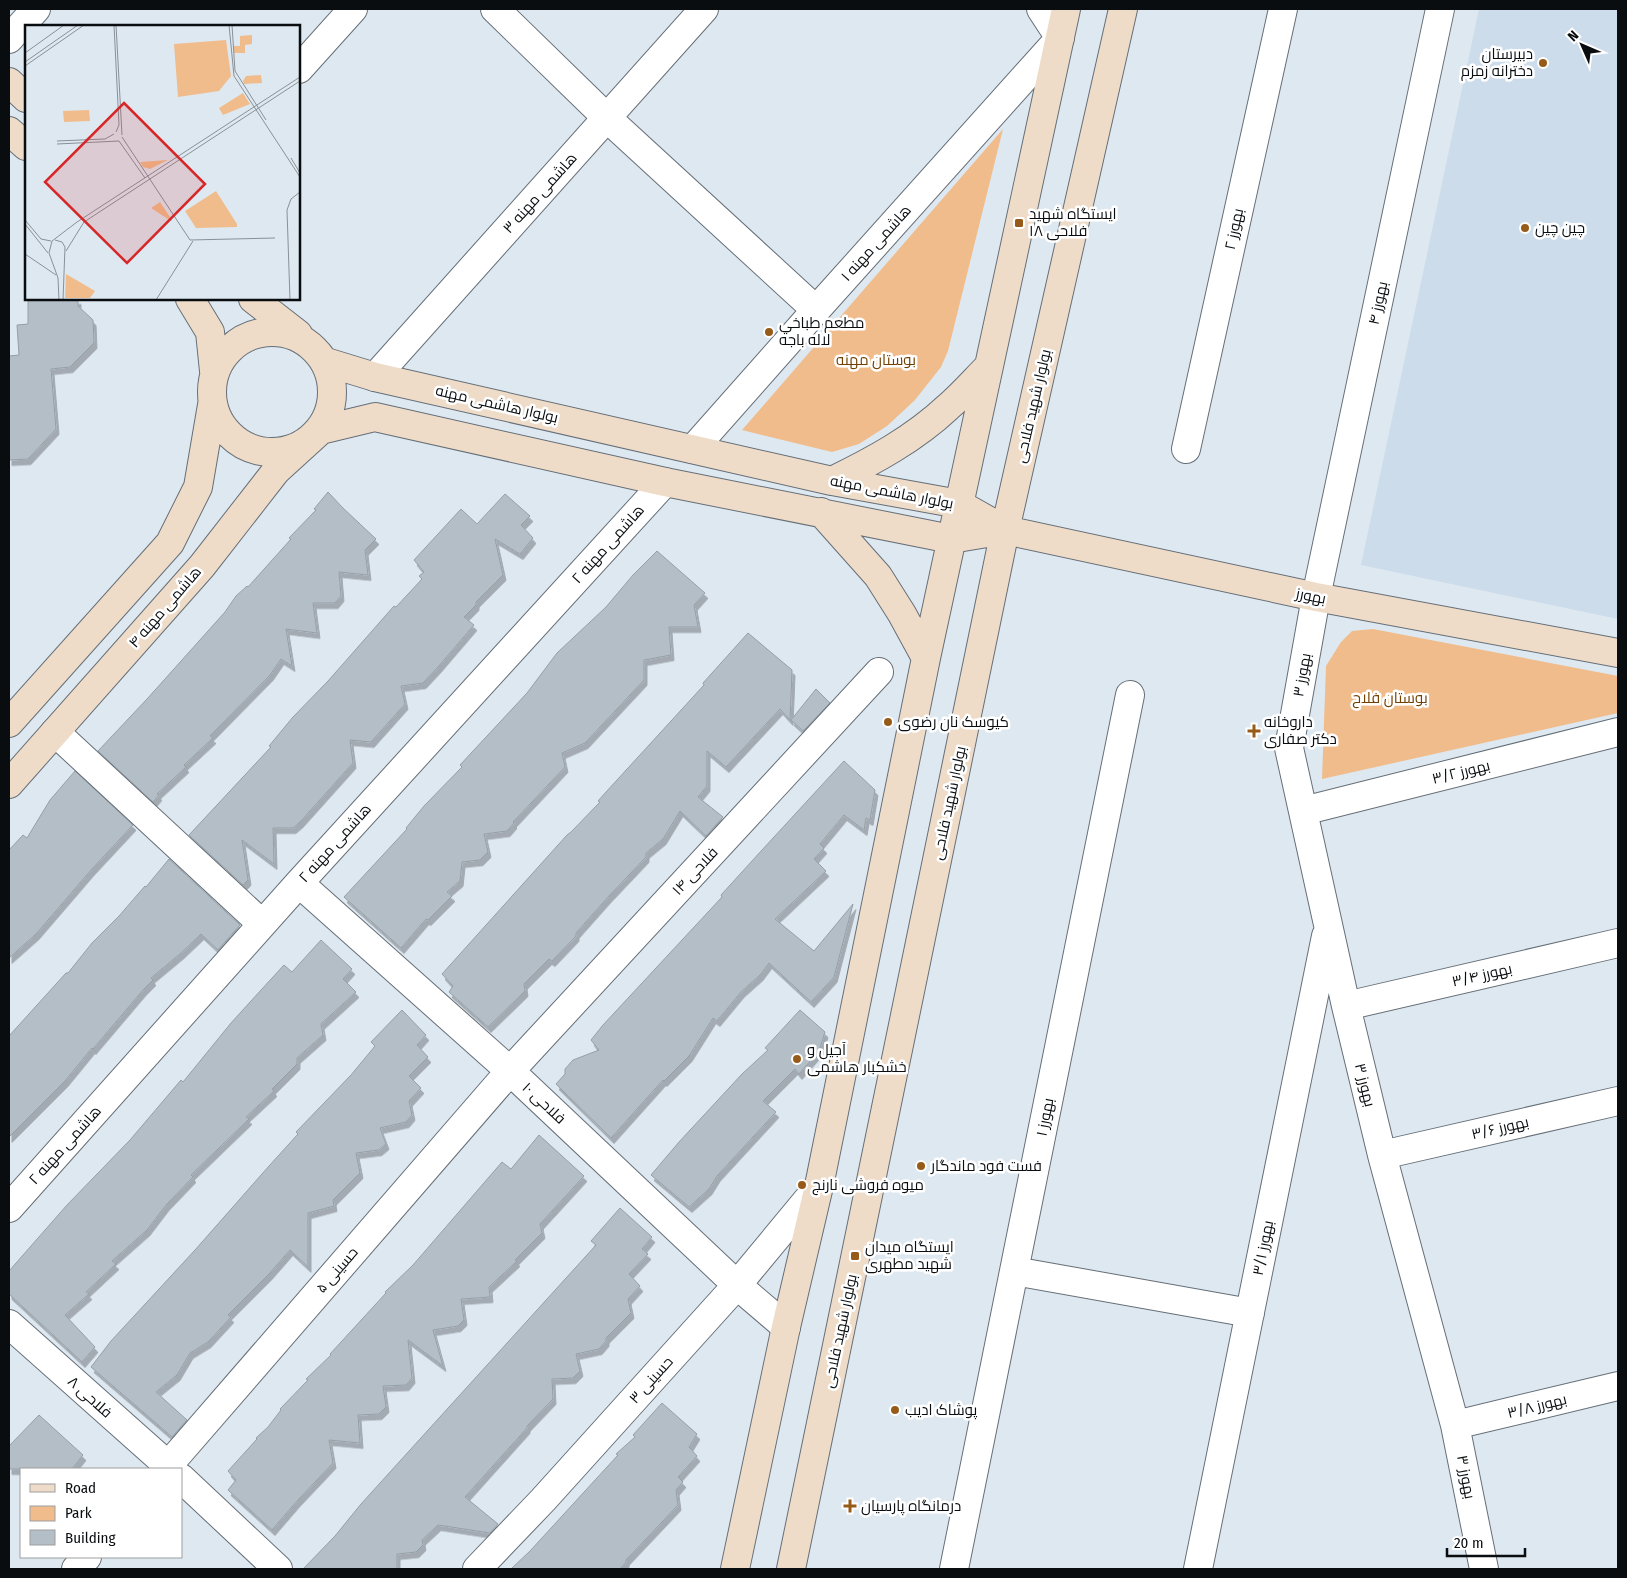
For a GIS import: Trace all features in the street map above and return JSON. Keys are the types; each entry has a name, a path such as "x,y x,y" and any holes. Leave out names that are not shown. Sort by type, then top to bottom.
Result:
{"main road":[{"path":"734,1569 786,1327 819,1186 926,658 1066,9"},
{"name":"بولوار شهید فلاحی","path":"791,1569 1005,530 1124,9"},
{"path":"9,82 25,97"},
{"path":"9,131 25,145"},
{"path":"9,723 170,543 198,487 212,405 214,371 210,332 191,300"},
{"path":"254,300 303,338 326,362 333,397 321,430"},
{"path":"214,371 235,342 268,330 303,338"},
{"name":"بولوار هاشمی مهنه","path":"326,362 375,377 832,481 959,504 1005,530"},
{"path":"832,481 872,461 915,434 948,408 989,366"},
{"path":"212,405 228,435 258,452 292,450 321,430 375,417 666,482 951,539 1005,530"},
{"name":"هاشمی مهنه ۴","path":"9,784 202,566 276,471 321,430"},
{"path":"821,512 878,576 902,614 926,658"},
{"name":"بهورز","path":"1005,530 1316,597 1618,653"}],"street":[{"path":"9,39 36,9"},
{"path":"300,67 353,9"},
{"path":"495,9 607,118 816,310"},
{"name":"هاشمی مهنه ۳","path":"375,377 704,9"},
{"path":"1041,9 1060,38"},
{"name":"بهورز ۲","path":"1186,449 1283,9"},
{"name":"بهورز ۴","path":"1316,597 1440,9"},
{"name":"هاشمی مهنه ۱","path":"693,449 1060,38"},
{"name":"هاشمی مهنه ۲","path":"9,1208 299,883 666,482"},
{"name":"بهورز ۳","path":"1316,597 1290,748 1346,1006 1382,1155 1456,1425 1484,1569"},
{"name":"فلاحی ۱۴","path":"510,1071 879,672"},
{"name":"بهورز ۱","path":"954,1569 1130,695"},
{"path":"55,732 262,924"},
{"name":"بهورز ۳/۲","path":"1303,811 1618,732"},
{"name":"فلاحی ۱۰","path":"299,883 510,1071 737,1285 786,1327"},
{"name":"بهورز ۳/۱","path":"1198,1569 1328,926"},
{"name":"بهورز ۳/۴","path":"1346,1006 1618,943"},
{"name":"حسینی ۵","path":"174,1468 510,1071"},
{"name":"بهورز ۳/۶","path":"1382,1155 1618,1101"},
{"name":"حسینی ۳","path":"477,1569 550,1492 737,1285 819,1186"},
{"path":"1014,1271 1250,1313"},
{"name":"فلاحی ۸","path":"9,1324 170,1468"},
{"name":"بهورز ۳/۸","path":"1456,1425 1618,1386"},
{"name":"فلاحی ۸","path":"182,1479 278,1569"},
{"path":"76,1569 86,1558"}],"shaded area":[{"path":"1479,9 1618,9 1618,619 1361,565"}],"green space":[{"name":"بوستان مهنه","path":"1003,129 948,351 941,367 915,400 887,426 859,444 832,452 742,430"},
{"name":"بوستان فلاح","path":"1373,629 1618,676 1618,713 1322,779 1326,666 1341,642 1352,631"}],"building":[{"path":"28,300 78,300 78,306 93,320 94,343 70,367 51,369 56,429 28,459 9,460 9,356 19,355 17,325 28,324"},
{"path":"328,492 376,539 365,550 368,575 339,572 341,596 335,603 313,603 317,633 286,629 292,666 281,659 270,675 210,736 213,738 184,765 186,767 157,794 159,795 153,802 98,751 225,612 236,596 248,587 291,539 289,538 316,510 314,509"},
{"path":"505,494 530,516 521,525 533,538 520,554 495,539 503,575 464,617 474,625 423,683 401,686 405,704 371,742 350,740 353,763 300,822 293,828 273,828 274,864 242,840 248,880 243,885 189,835 271,747 269,746 293,717 328,681 394,606 396,607 422,579 419,576 424,572 414,560 461,509 477,524"},
{"path":"657,551 705,593 694,605 698,627 669,627 671,655 644,660 644,680 585,743 562,753 565,767 513,822 507,831 484,834 488,852 480,860 462,862 460,881 447,892 452,896 428,920 426,919 401,948 344,897 407,829 424,806 462,767 460,765 527,693 557,653 606,607 633,575"},
{"path":"748,633 792,670 790,720 780,709 726,767 707,751 707,786 698,797 723,817 706,836 680,811 663,839 646,853 646,857 576,933 576,936 552,961 549,959 524,984 525,991 488,1027 449,992 453,986 442,974 567,835 600,802 598,801 704,685 703,683"},
{"path":"816,689 830,703 803,731 791,720"},
{"path":"844,761 875,790 870,820 866,818 864,830 844,815 820,844 824,848 814,859 826,871 775,919 814,951 853,904 834,977 811,1002 769,963 717,1021 713,1018 689,1056 663,1080 611,1138 556,1084 565,1074 565,1069 573,1060 599,1050 591,1040 603,1025 722,897 721,895"},
{"path":"75,771 133,825 36,934 9,958 9,850 23,835 27,838 50,800"},
{"path":"169,859 240,925 218,950 201,934 151,978 153,980 65,1081 9,1137 9,1036 68,973 92,943 146,887"},
{"path":"321,940 352,969 343,979 356,992 321,1024 323,1035 297,1058 297,1064 272,1089 274,1091 246,1117 249,1119 191,1175 193,1177 166,1205 147,1230 112,1261 116,1264 86,1292 89,1294 65,1315 95,1347 82,1362 9,1294 9,1271 67,1205 130,1140 181,1080 183,1082 231,1023 284,965 292,972"},
{"path":"402,1010 426,1035 417,1045 428,1057 409,1076 421,1088 409,1101 412,1115 406,1122 380,1128 386,1144 379,1150 356,1153 360,1173 333,1200 334,1206 308,1213 308,1267 290,1250 228,1315 231,1317 208,1342 190,1353 177,1375 156,1392 187,1420 172,1437 91,1367 111,1341 298,1134 296,1132 351,1075 375,1046 371,1042"},
{"path":"800,1010 825,1032 819,1051 799,1074 795,1069 763,1101 776,1112 717,1176 709,1189 689,1207 651,1175 742,1074 768,1050 765,1048"},
{"path":"539,1135 584,1176 540,1224 542,1233 515,1260 517,1261 489,1287 490,1297 461,1299 464,1320 458,1326 433,1330 443,1366 408,1340 412,1378 406,1385 383,1386 386,1407 379,1414 358,1415 360,1443 329,1440 333,1463 272,1530 228,1490 236,1480 228,1471 268,1427 280,1409 308,1380 306,1379 331,1355 385,1292 413,1265 502,1162 511,1169"},
{"path":"620,1208 652,1237 642,1249 648,1254 629,1274 640,1286 628,1299 631,1313 606,1338 606,1341 599,1349 576,1354 580,1371 573,1378 552,1379 553,1399 465,1497 498,1524 490,1533 438,1525 422,1540 423,1545 416,1552 397,1554 397,1569 303,1569 335,1536 361,1504 596,1245 591,1241"},
{"path":"662,1403 697,1434 689,1447 697,1456 678,1477 683,1482 676,1490 678,1505 626,1560 620,1569 511,1569 530,1551 618,1455 616,1454 635,1437 633,1435"},
{"path":"39,1415 83,1455 73,1468 9,1469 9,1446"}],"place":[{"name":"دبیرستان دخترانه زمزم","path":"1543,63"},
{"name":"ایستگاه شهید فلاحی ۱۸","path":"1019,223"},
{"name":"چین چین","path":"1525,228"},
{"name":"مطعم طباخي لاله باجه","path":"769,332"},
{"name":"کیوسک نان رضوی","path":"888,722"},
{"name":"داروخانه دکتر صفاری","path":"1254,731"},
{"name":"آجیل و خشکبار هاشمی","path":"797,1059"},
{"name":"فست فود ماندگار","path":"921,1166"},
{"name":"میوه فروشی نارنج","path":"802,1185"},
{"name":"ایستگاه میدان شهید مطهری","path":"855,1256"},
{"name":"پوشاک ادیب","path":"895,1410"},
{"name":"درمانگاه پارسیان","path":"850,1506"}]}
